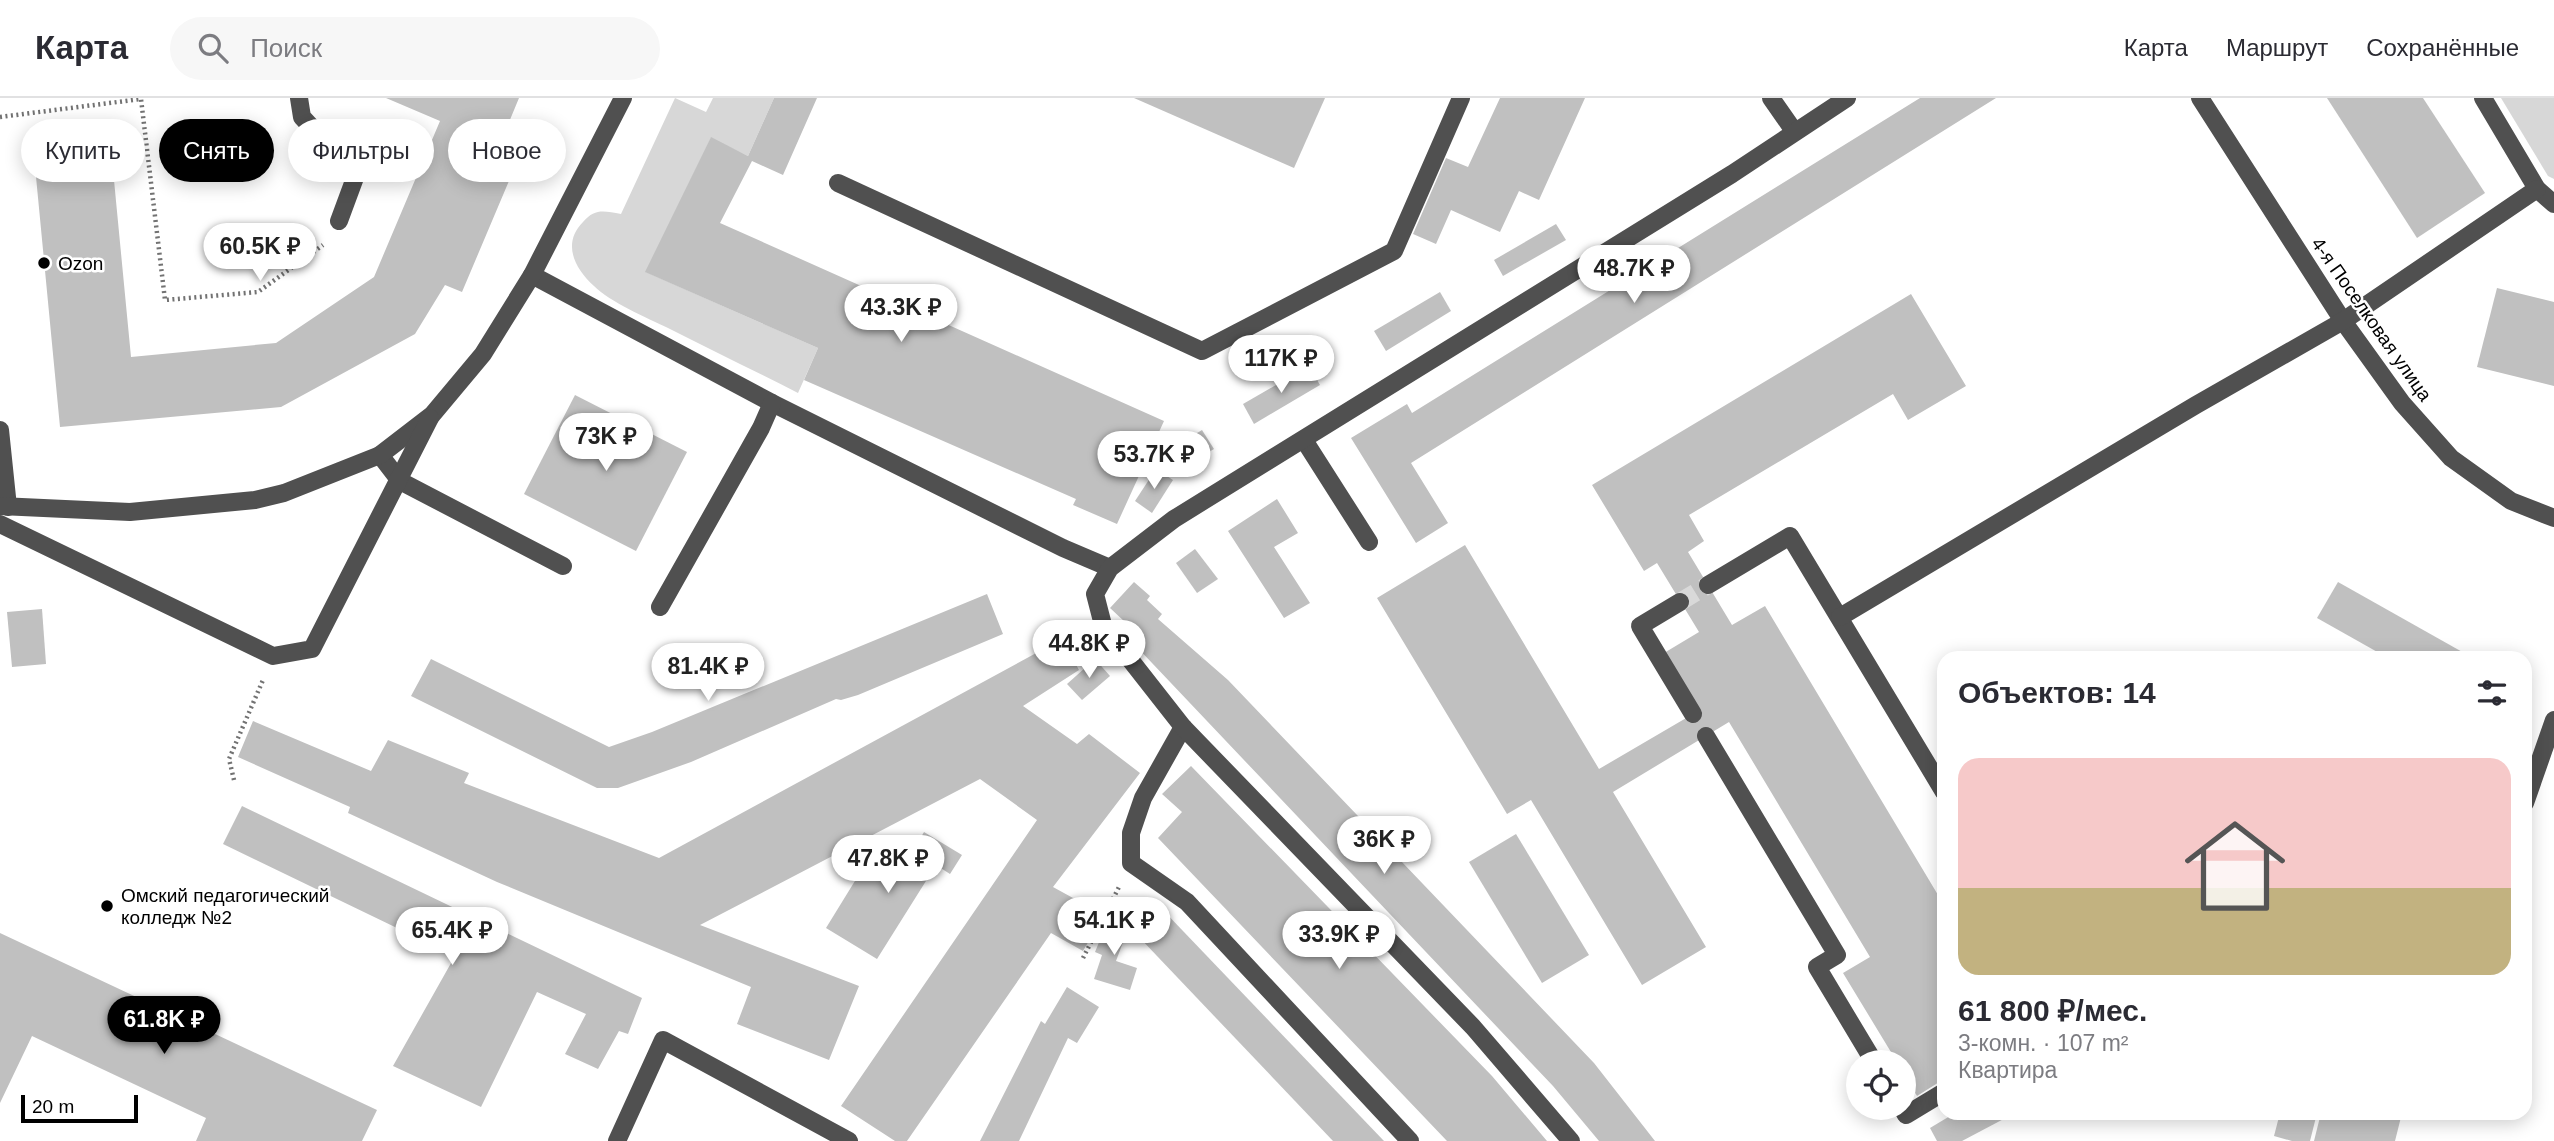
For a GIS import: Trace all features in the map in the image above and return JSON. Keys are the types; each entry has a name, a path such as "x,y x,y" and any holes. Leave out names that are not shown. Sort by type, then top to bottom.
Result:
{"street":[{"path":"299,98 302,117 356,175 339,221"},
{"path":"0,430 4,507 130,512 255,500 284,493 380,455 432,415 483,354 532,275 623,98"},
{"path":"838,183 1202,351 1394,251 1461,98"},
{"path":"1771,98 1794,131"},
{"path":"1571,1141 1473,1027 1183,727 1103,625 1095,594 1110,568 1174,519 1732,174 1847,98"},
{"name":"4-я Поселковая улица","path":"2200,98 2343,321 2402,403 2451,458 2511,501 2554,519"},
{"path":"2483,98 2537,189 2554,204"},
{"path":"1840,617 2211,396 2343,321 2537,189"},
{"path":"532,275 772,403 1051,542 1110,568"},
{"path":"660,607 761,428 772,403"},
{"path":"0,524 274,656 312,649 432,415"},
{"path":"1304,440 1369,542"},
{"path":"380,455 400,481 562,566"},
{"path":"1708,585 1790,536 1937,780"},
{"path":"1680,602 1640,626 1693,714"},
{"path":"2532,783 2554,720"},
{"path":"1183,727 1143,798 1131,833 1131,863 1187,902 1410,1141"},
{"path":"1706,736 1838,955 1817,967 1867,1050"},
{"path":"617,1141 663,1040 849,1141"},
{"path":"1916,1109 1937,1096"}],"path":[{"path":"0,117 141,98 165,300 258,292 320,249 339,221"},
{"path":"234,780 229,759 274,656"},
{"path":"1083,958 1131,863"}],"shaded area":[{"path":"675,98 706,112 713,98 774,98 748,156 711,138 646,272 818,348 798,393 619,304 594,286 576,263 572,247 577,230 587,218 596,213 621,214"},
{"path":"2501,98 2554,98 2554,179 2548,176"}],"building":[{"path":"386,98 519,98 510,119 448,119 448,182 509,182 462,292 445,285 415,334 281,407 60,427 36,182 114,182 131,357 276,343 374,277 414,182 434,182 434,135 440,121"},
{"path":"774,98 817,98 783,175 752,161 720,223 1164,421 1117,524 1073,505 1076,499 804,380 818,348 645,272 711,137 748,156"},
{"path":"1134,98 1325,98 1294,168"},
{"path":"1500,98 1585,98 1539,200 1519,191 1500,232 1451,210 1436,244 1413,234 1446,158 1468,167"},
{"path":"1920,98 1996,98 1411,463 1448,523 1416,543 1351,438 1407,404 1412,413"},
{"path":"2327,98 2423,98 2485,193 2417,238"},
{"path":"1556,224 1566,240 1503,276 1494,260"},
{"path":"2497,288 2554,302 2554,386 2477,367"},
{"path":"1440,292 1451,311 1386,351 1374,331"},
{"path":"1911,294 1966,386 1908,420 1893,394 1689,515 1704,541 1688,552 1732,625 1765,606 1937,893 1937,1083 1917,1096 1916,1050 1890,1050 1843,973 1870,957 1729,722 1613,792 1706,947 1642,985 1531,800 1507,814 1377,598 1465,545 1599,769 1693,714 1664,653 1699,632 1657,563 1644,571 1592,485"},
{"path":"1309,366 1320,385 1254,424 1243,404"},
{"path":"575,395 687,452 636,551 524,494"},
{"path":"1202,430 1214,449 1173,473 1161,455"},
{"path":"1156,469 1173,480 1152,513 1135,501"},
{"path":"1277,499 1298,533 1274,547 1310,603 1284,618 1228,531"},
{"path":"1195,549 1218,579 1197,593 1176,563"},
{"path":"1134,582 1150,596 1147,600 1162,614 1158,619 1228,680 1594,1063 1655,1141 1599,1141 1553,1086 1134,644 1141,637 1110,608"},
{"path":"2338,582 2461,651 2376,651 2317,618"},
{"path":"987,594 1003,634 858,695 836,699 691,762 618,788 597,788 411,696 431,659 609,747 652,732"},
{"path":"42,609 46,664 12,667 7,612"},
{"path":"1062,639 1079,670 1023,706 1077,744 1089,734 1140,773 1053,887 1104,915 1083,951 1051,933 907,1141 895,1141 841,1106 1037,820 980,779 700,925 859,986 829,1060 737,1024 751,987 497,882 348,813 350,807 238,757 253,721 371,771 388,740 469,773 464,783 659,858"},
{"path":"1095,659 1110,676 1082,700 1067,684"},
{"path":"1191,766 1492,1076 1547,1141 1447,1141 1158,838 1182,812 1162,794"},
{"path":"242,806 642,998 628,1034 619,1031 598,1069 565,1054 586,1014 537,992 481,1107 393,1066 455,956 223,844"},
{"path":"924,832 962,855 950,874 936,865 877,959 826,928 866,863 886,875 905,846 913,851"},
{"path":"1516,834 1589,955 1542,983 1469,862"},
{"path":"1161,908 1384,1141 1333,1141 1138,936"},
{"path":"1109,918 1129,926 1116,961 1137,968 1130,990 1094,979 1102,955 1095,952"},
{"name":"Омский педагогический колледж №2","path":"0,933 377,1110 362,1141 196,1141 206,1118 32,1036 0,1103"},
{"path":"1067,987 1099,1007 1077,1043 1068,1038 1019,1141 980,1141 1041,1021 1045,1024"},
{"path":"1943,1120 2002,1120 1962,1141 1937,1141 1930,1128"},
{"path":"2278,1120 2315,1120 2310,1141 2292,1141 2274,1136"},
{"path":"2319,1120 2400,1120 2395,1141 2314,1141"}],"tunnel":[{"path":"1680,602 1708,585"}],"place":[{"name":"Ozon","path":"44,263"},
{"name":"Омский педагогический колледж №2","path":"107,906"}]}
